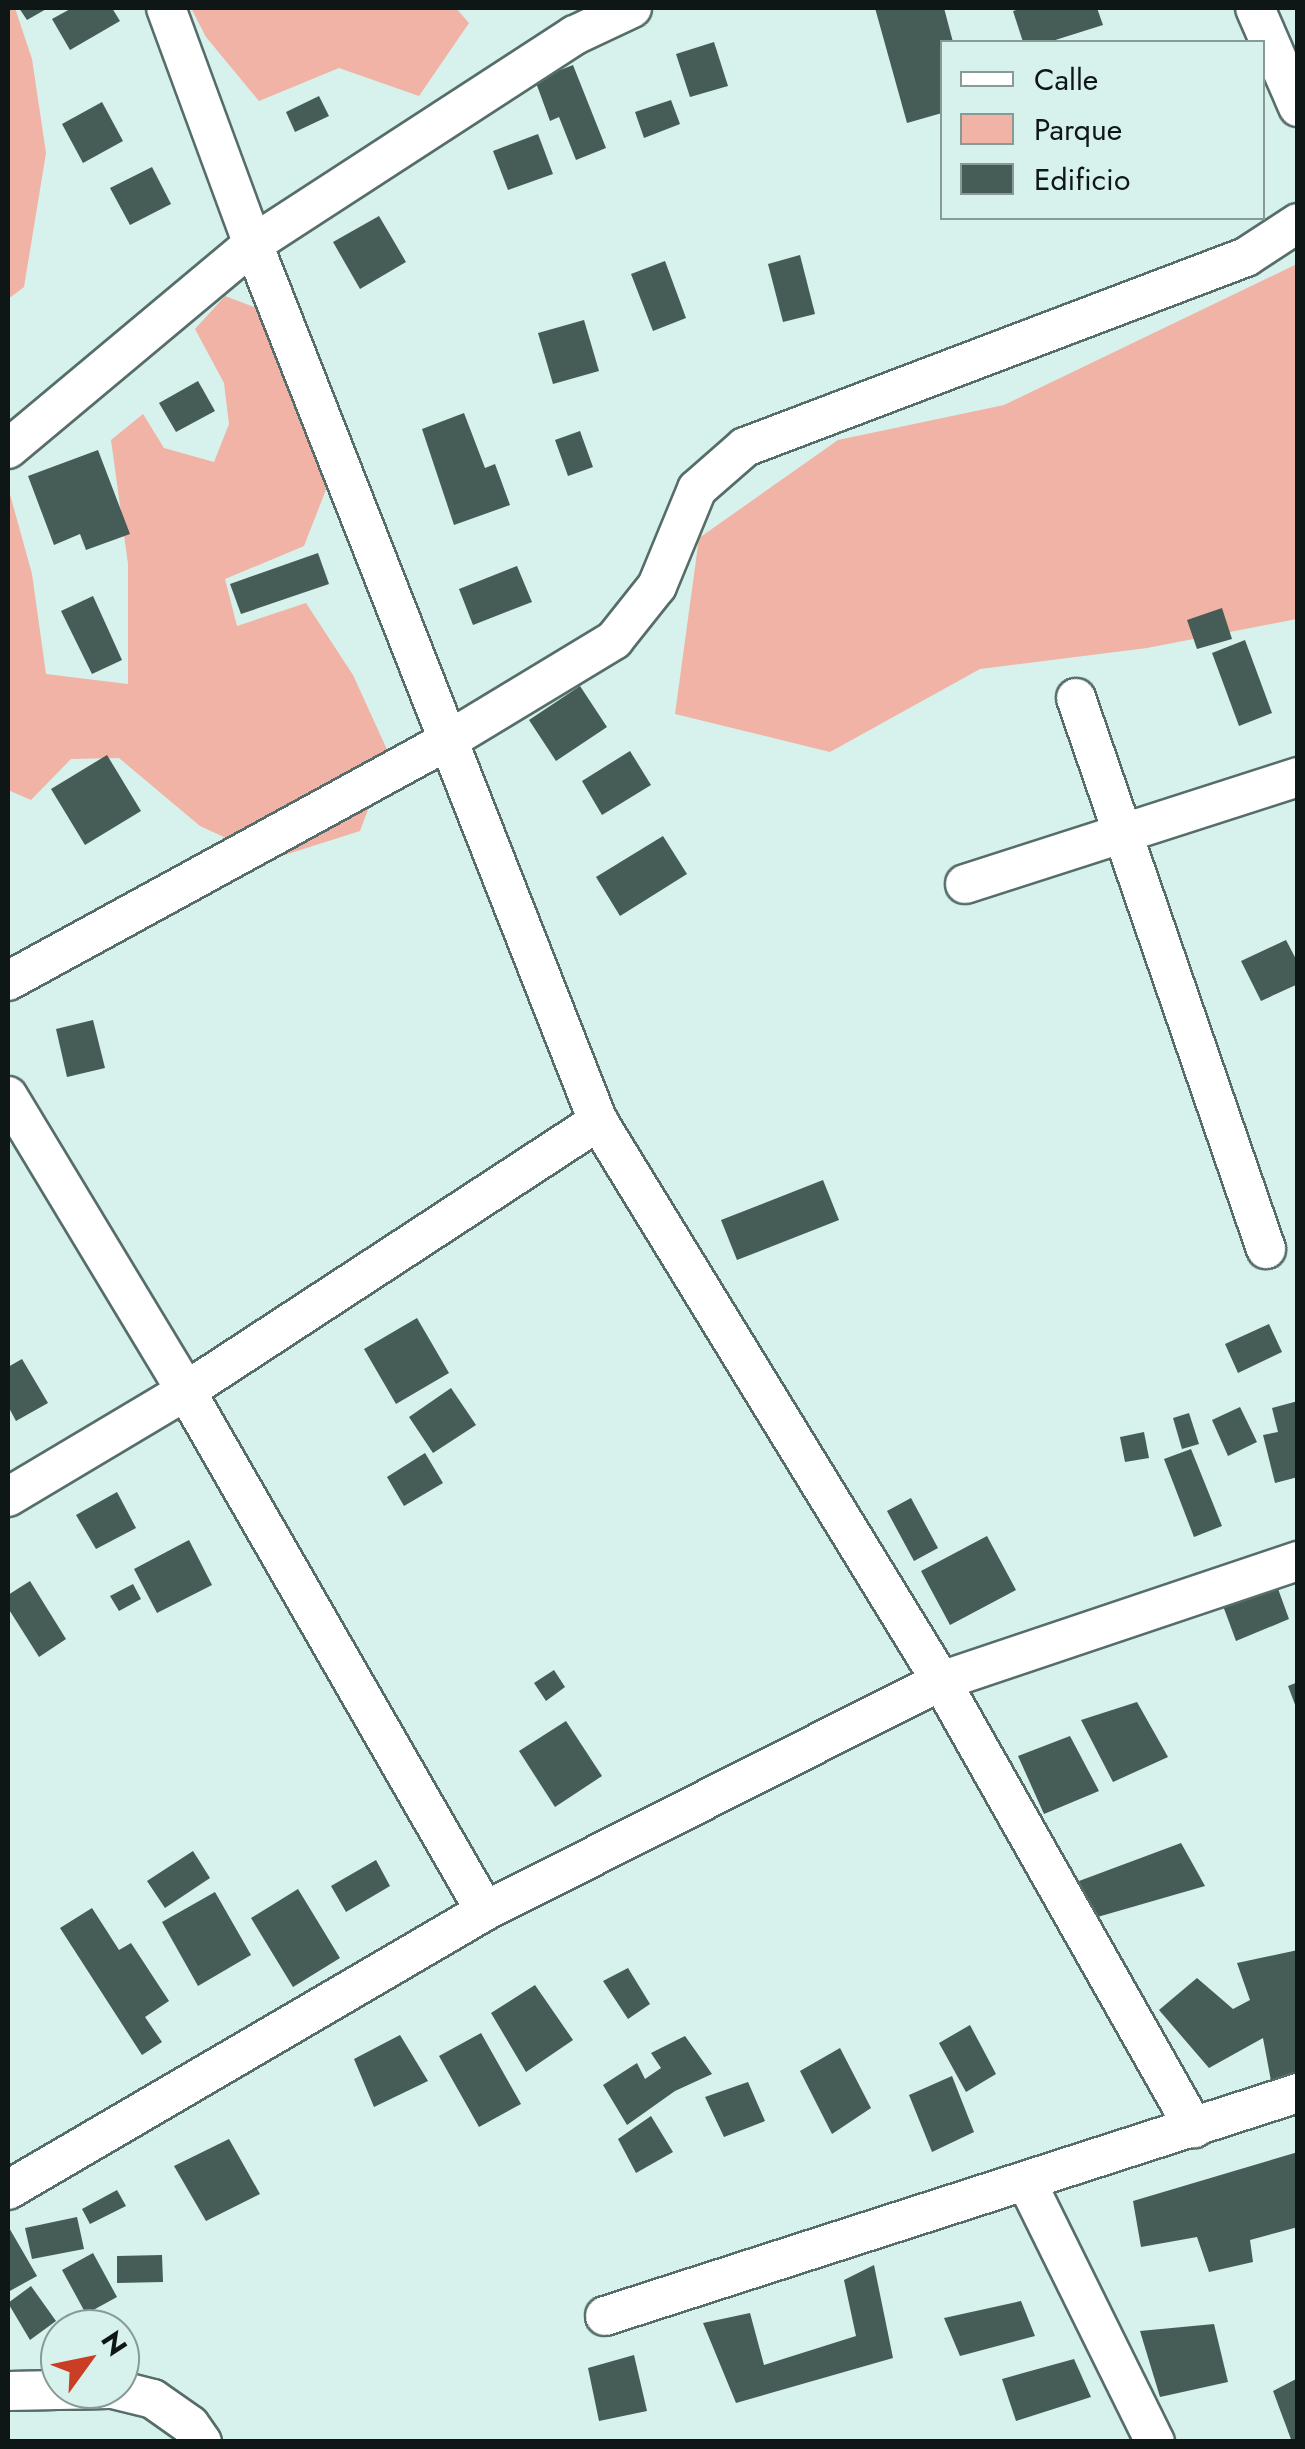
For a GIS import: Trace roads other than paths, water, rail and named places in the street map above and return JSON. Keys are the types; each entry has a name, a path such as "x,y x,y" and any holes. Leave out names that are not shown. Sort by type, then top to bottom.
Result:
{"street":[{"path":"166,8 253,244 598,1121 942,1681 1194,2128"},
{"path":"8,449 253,244 575,34 632,8"},
{"path":"1254,8 1298,108"},
{"path":"8,981 449,740 614,640 657,586 697,489 746,447 1246,257 1298,223"},
{"path":"1076,698 1266,1249"},
{"path":"965,884 1298,777"},
{"path":"8,1096 186,1391 485,1912"},
{"path":"8,1497 186,1391 598,1121"},
{"path":"8,2190 485,1912 942,1681 1298,1561"},
{"path":"605,2316 1298,2093"},
{"path":"1026,2181 1155,2442"},
{"path":"8,2391 40,2390"},
{"path":"140,2397 153,2400 190,2426 202,2442"}]}
